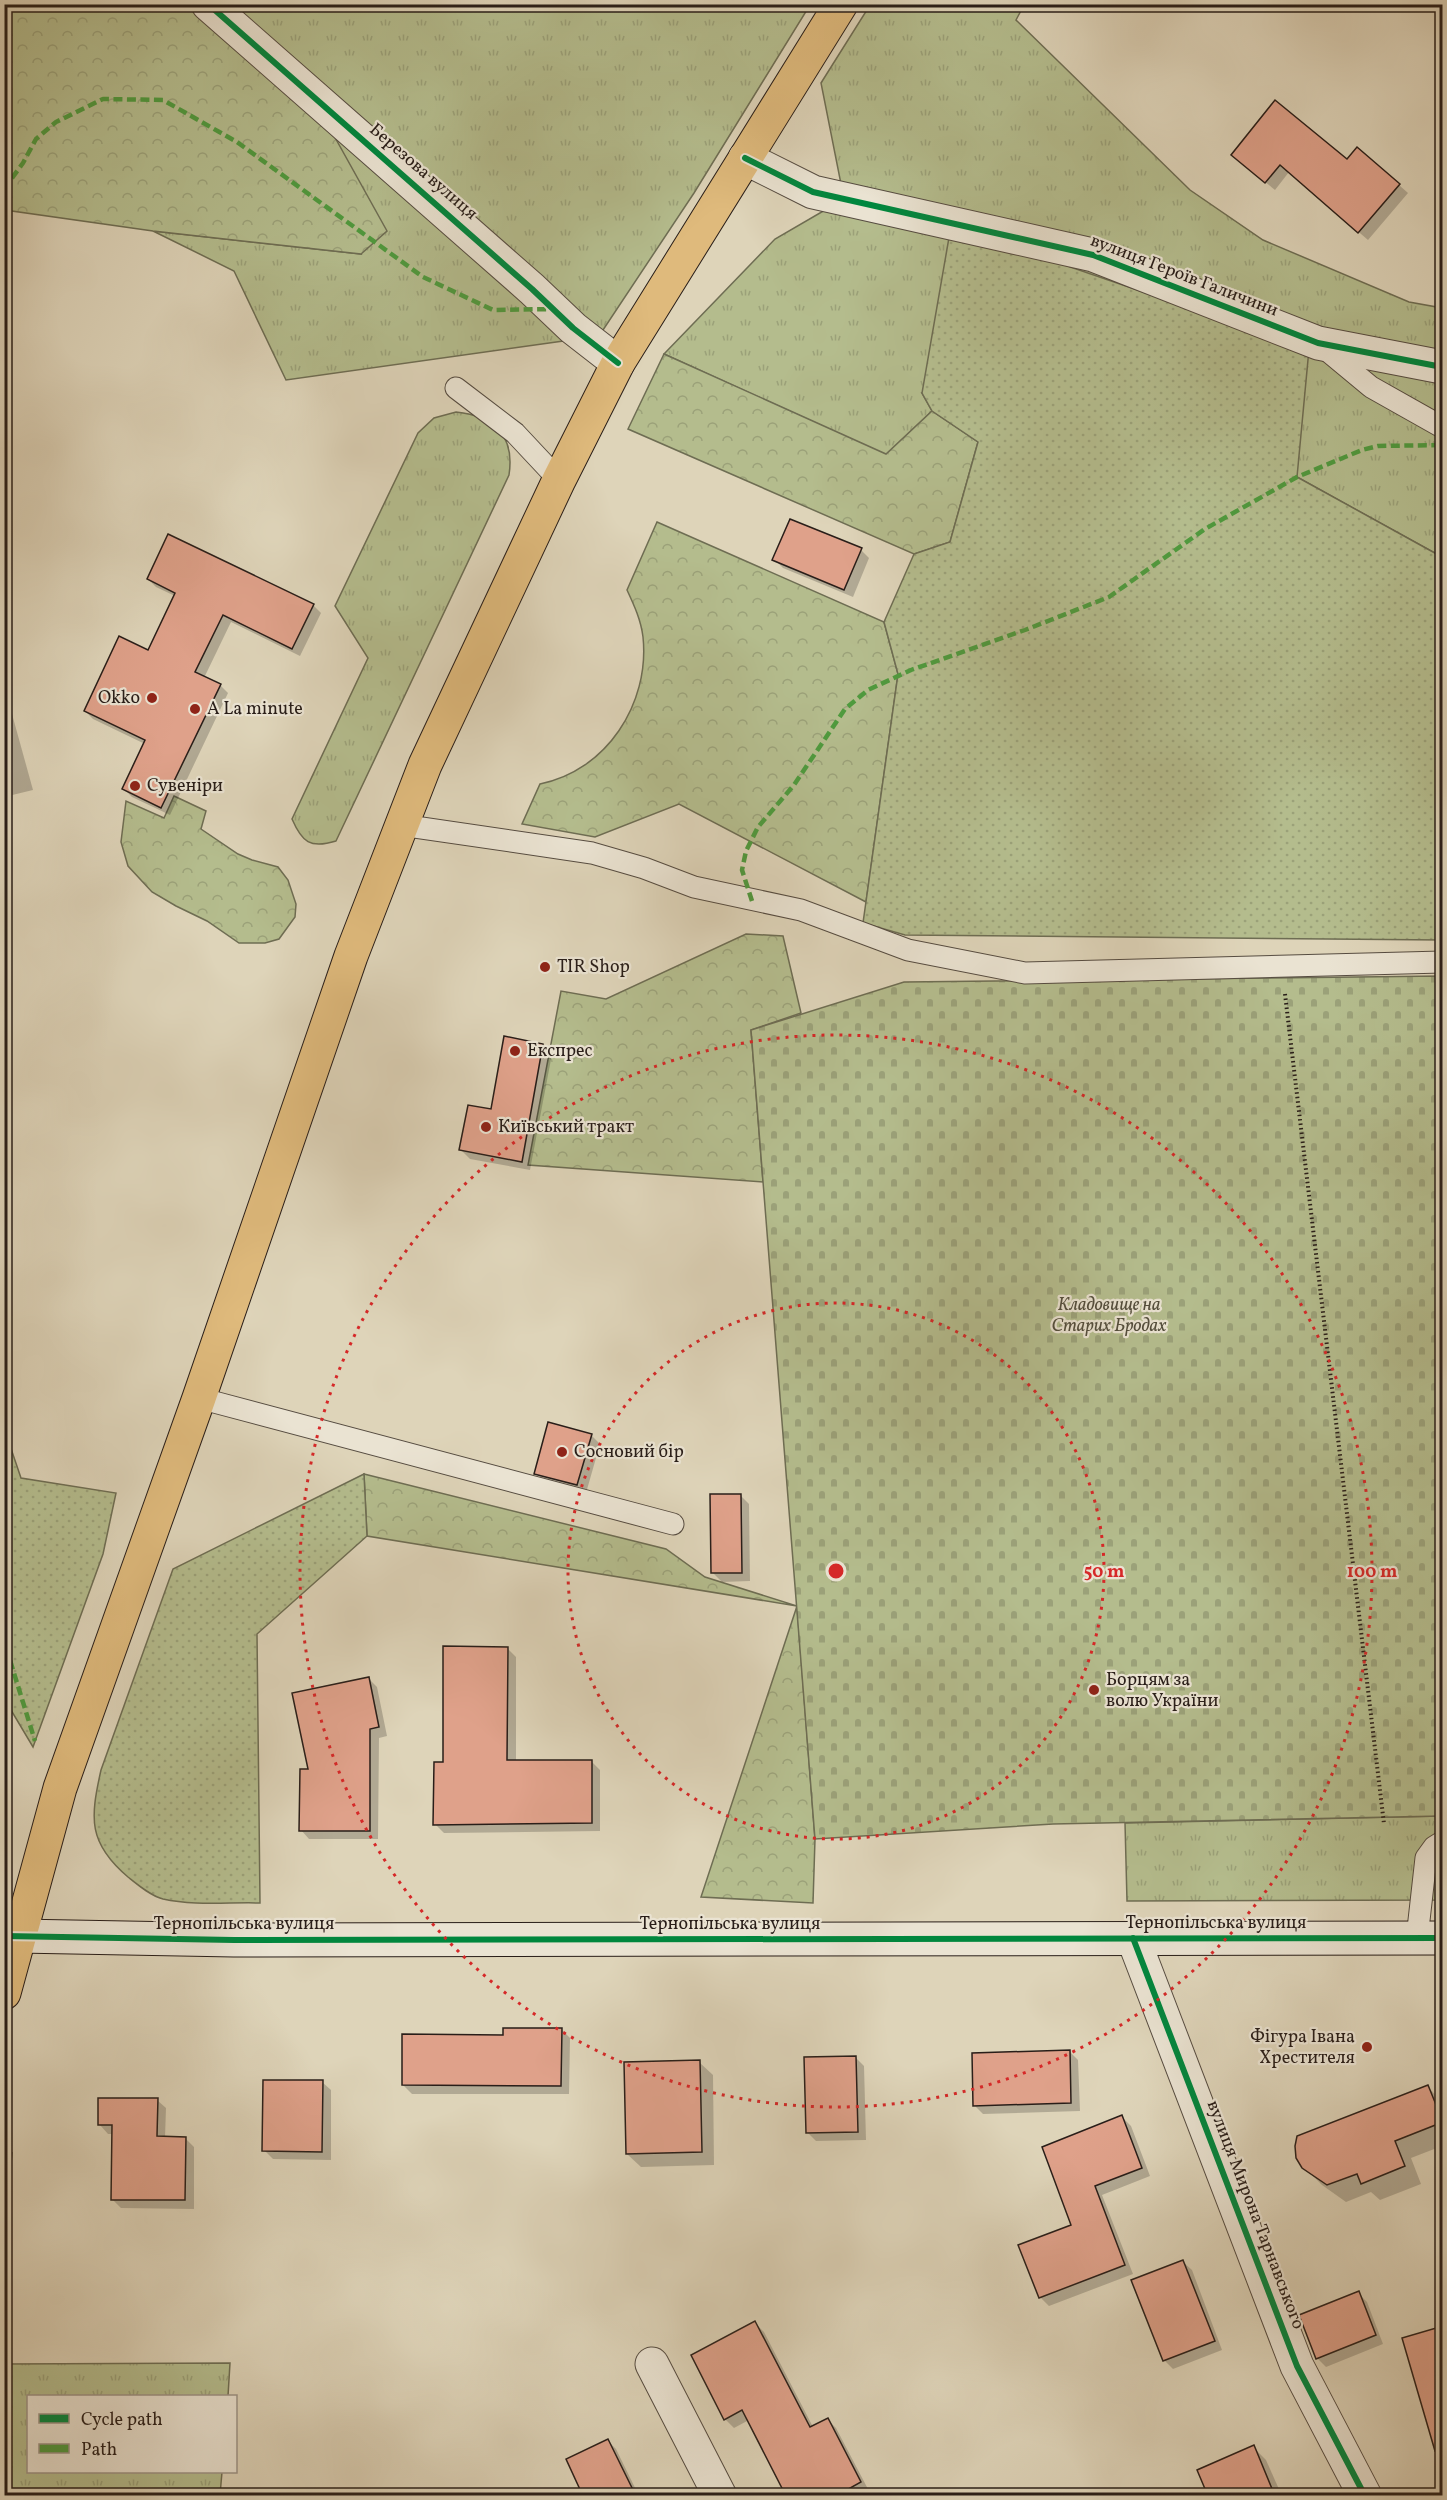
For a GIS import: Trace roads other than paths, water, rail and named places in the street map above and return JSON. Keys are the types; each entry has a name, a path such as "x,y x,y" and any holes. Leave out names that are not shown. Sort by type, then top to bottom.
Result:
{"highway":[{"path":"4,1993 60,1788 199,1398 351,956 435,743 559,480 618,363 841,4"}],"street":[{"name":"Березова вулиця","path":"208,4 532,289 573,328 618,363"},
{"name":"вулиця Героїв Галичини","path":"745,158 813,192 1093,255 1318,343 1443,367"},
{"name":"Тернопільська вулиця","path":"18,1936 234,1940 1430,1938"},
{"name":"вулиця Мирона Тарнавського","path":"1133,1938 1297,2366 1365,2496"},
{"path":"652,2364 720,2496"}],"lane":[{"path":"1318,343 1371,387 1443,428"},
{"path":"456,388 515,433 559,480"},
{"path":"401,825 592,854 644,868 694,887 801,910 908,950 1026,973 1443,962"},
{"path":"199,1398 673,1524"},
{"path":"1430,1938 1426,1858 1434,1847 1443,1842"}],"place":[{"name":"Okko","path":"152,698"},
{"name":"A La minute","path":"195,709"},
{"name":"Сувеніри","path":"135,786"},
{"name":"TIR Shop","path":"545,967"},
{"name":"Експрес","path":"515,1051"},
{"name":"Київський тракт","path":"486,1127"},
{"name":"Сосновий бір","path":"562,1452"},
{"name":"Борцям за волю України","path":"1094,1690"},
{"name":"Фігура Івана Хрестителя","path":"1367,2047"}],"park label":[{"name":"Кладовище на Старих Бродах","path":"1109,1315"}]}
